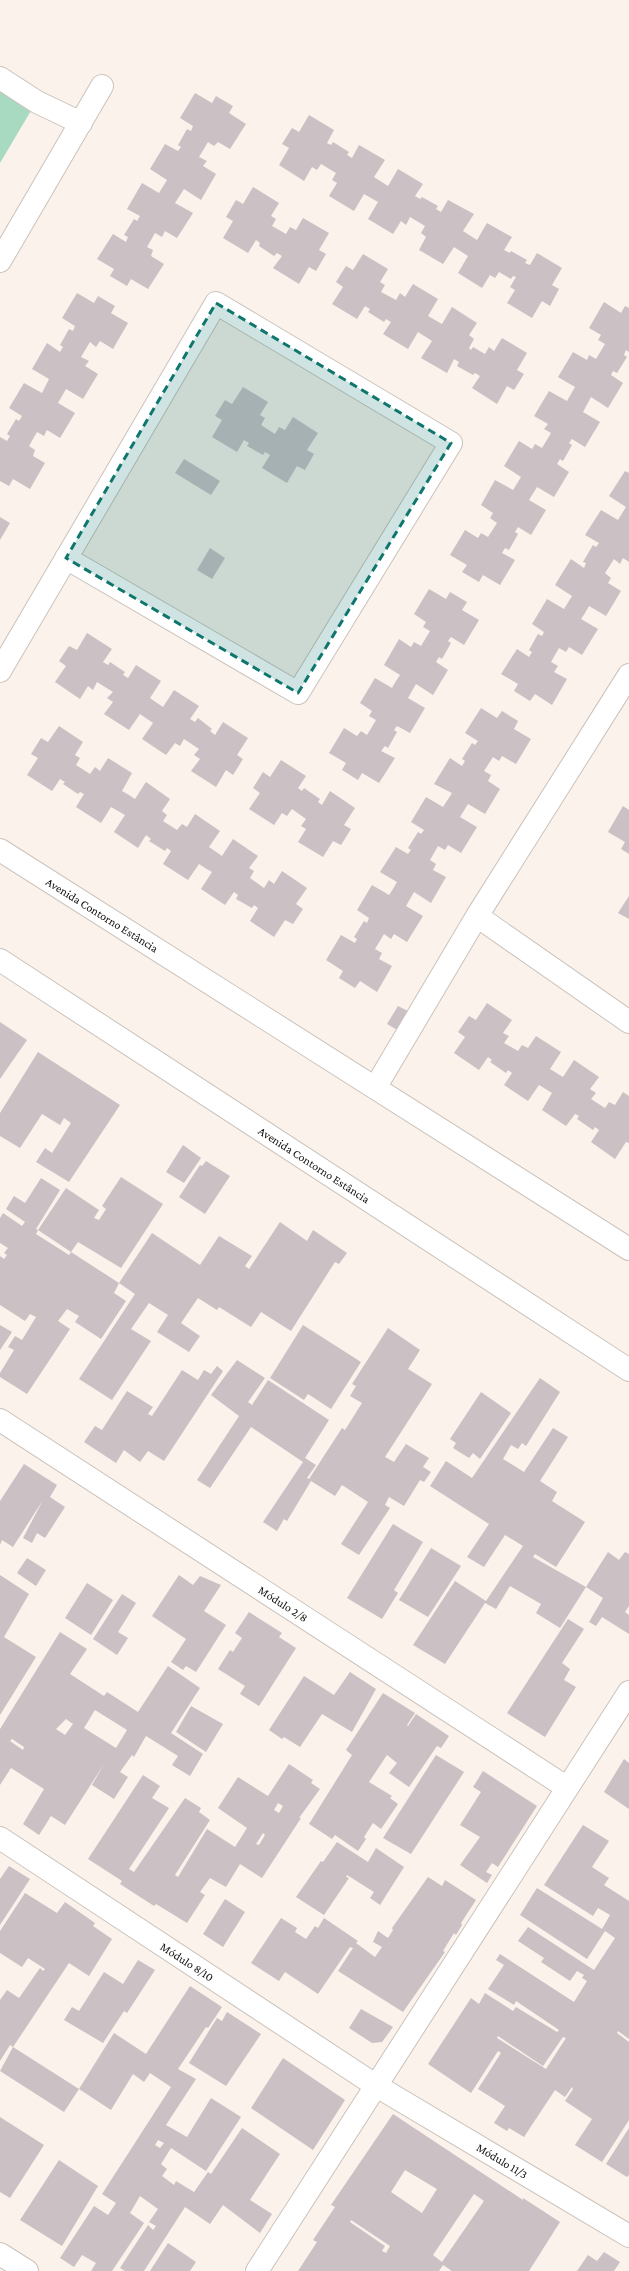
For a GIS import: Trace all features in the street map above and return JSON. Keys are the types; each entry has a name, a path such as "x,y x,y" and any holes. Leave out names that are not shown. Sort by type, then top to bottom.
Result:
{"street":[{"path":"0,78 37,102 81,123"},
{"path":"0,261 102,86"},
{"path":"0,671 66,558 216,304 451,443 298,693 66,558"},
{"path":"375,1088 478,916 629,675"},
{"name":"Avenida Contorno Estância","path":"2,856 375,1088 629,1249"},
{"path":"478,916 629,1022"},
{"name":"Avenida Contorno Estância","path":"0,960 629,1370"},
{"name":"Módulo 2/8","path":"0,1420 566,1787"},
{"path":"257,2271 566,1787 629,1692"},
{"name":"Módulo 8/10","path":"0,1838 375,2086"},
{"name":"Módulo 11/3","path":"375,2086 629,2236"},
{"path":"0,2254 27,2271"}],"highlighted area":[{"path":"216,303 451,443 298,693 66,558"}],"green space":[{"path":"0,89 32,109 0,163"}],"building":[{"path":"195,93 212,103 216,96 233,106 229,113 246,124 230,149 218,142 214,146 208,142 199,157 207,161 203,166 216,174 201,200 184,189 175,203 193,213 177,238 165,231 162,237 155,233 147,247 153,250 151,256 164,264 148,289 131,279 127,286 110,276 114,269 97,259 113,234 126,242 128,237 124,235 134,219 137,221 140,216 127,209 142,183 159,193 167,180 150,169 165,144 178,151 181,147 178,145 187,129 191,131 193,126 180,118"},
{"path":"309,115 334,130 327,143 331,145 333,142 349,152 347,155 352,158 359,145 385,160 374,177 388,186 398,169 423,184 415,196 420,199 422,197 438,206 436,209 441,212 448,200 474,214 463,231 477,240 487,223 512,237 504,250 510,253 511,251 527,260 525,263 530,265 537,253 562,268 552,285 559,289 550,306 542,301 532,318 507,303 515,290 510,287 516,277 513,276 511,279 499,272 495,278 490,275 482,288 458,273 468,256 454,247 443,264 419,250 426,237 421,233 425,226 410,217 406,225 401,221 393,234 368,219 378,202 364,194 354,211 329,196 337,183 332,180 336,173 321,164 317,170 312,167 304,181 279,165 289,148 282,144 292,128 299,132"},
{"path":"253,187 279,203 271,216 276,219 272,226 286,234 290,227 296,230 303,218 329,233 319,250 326,254 316,271 309,267 299,284 273,268 282,256 277,253 274,256 259,246 260,243 256,240 248,253 223,238 233,221 226,217 236,200 243,204"},
{"path":"363,254 388,269 380,282 385,285 381,292 396,300 400,293 405,297 413,284 438,299 428,316 442,324 452,307 477,323 469,335 474,339 469,348 471,350 473,347 485,354 489,347 494,351 502,338 527,353 517,370 524,374 514,390 507,386 497,404 472,388 480,376 475,373 473,375 457,366 459,362 454,359 447,373 421,358 432,341 418,332 408,349 383,334 391,322 386,319 384,322 368,312 370,309 365,306 357,319 332,304 343,287 336,282 346,266 353,270"},
{"path":"77,293 94,303 98,296 115,306 111,313 128,323 113,349 100,341 96,347 90,342 81,357 89,361 85,366 98,374 83,399 66,389 58,403 75,413 60,438 47,430 44,436 37,432 29,446 35,450 33,456 45,463 30,489 13,479 9,486 0,481 0,437 7,441 10,436 7,434 16,419 19,421 22,416 9,408 24,383 42,393 49,379 32,369 47,343 60,352 63,347 60,345 69,329 73,331 75,326 62,318"},
{"path":"604,302 621,313 625,306 629,308 629,352 626,350 624,355 627,357 617,373 613,371 611,375 623,383 608,408 591,397 583,412 600,422 585,447 572,439 569,443 572,445 563,461 560,459 557,464 569,472 554,497 537,487 529,500 546,510 531,535 518,527 515,532 518,534 509,550 505,548 502,553 515,560 500,585 483,575 479,582 462,572 467,565 450,555 465,530 478,538 481,533 488,537 497,523 490,518 493,513 481,505 495,480 513,490 521,477 504,466 519,441 532,449 535,444 542,448 551,433 544,429 548,424 534,416 549,391 567,401 575,387 558,377 573,352 587,360 589,355 596,359 605,344 598,340 601,335 589,328"},
{"path":"243,387 268,402 260,415 265,418 261,425 275,434 279,427 285,430 293,417 318,433 307,450 314,454 305,470 297,466 287,483 262,468 270,455 265,452 263,455 247,446 249,443 244,440 237,452 212,437 222,420 215,416 225,400 232,404"},
{"path":"184,459 220,481 211,495 175,473"},
{"path":"625,471 629,473 629,562 623,558 620,564 614,559 605,573 611,578 608,583 621,591 606,616 589,606 581,619 598,629 582,655 569,647 566,652 559,648 551,662 558,666 554,672 567,679 552,705 535,694 530,701 514,691 518,684 501,674 517,649 529,657 532,652 529,650 538,634 542,636 544,632 532,624 547,599 564,609 572,596 555,585 571,559 584,568 586,563 583,562 593,545 596,547 599,543 585,535 601,510 618,520 626,507 609,496"},
{"path":"0,517 10,523 0,540"},
{"path":"210,548 225,558 212,579 197,570"},
{"path":"429,589 446,599 450,592 467,602 462,610 479,620 464,645 451,637 448,641 451,643 442,659 439,657 436,662 448,670 433,695 416,684 408,698 425,708 410,733 397,726 394,730 397,732 388,748 385,746 381,751 395,758 379,783 362,773 358,780 342,770 346,763 329,753 344,728 357,736 361,731 367,735 376,720 369,716 372,711 360,703 375,678 392,688 400,675 384,665 399,639 411,647 414,642 421,646 430,631 423,627 426,622 414,614"},
{"path":"87,633 112,649 103,662 108,665 110,662 125,672 123,675 128,678 136,665 161,681 150,698 163,707 174,690 199,706 190,719 195,722 198,718 212,729 210,731 215,735 223,722 248,738 237,755 243,759 233,775 226,770 216,787 191,771 200,759 194,755 199,749 184,739 180,746 175,743 166,755 142,739 153,723 140,714 129,730 104,714 113,702 107,698 113,692 97,682 93,690 88,686 80,699 55,682 66,666 59,661 69,646 77,650"},
{"path":"481,708 497,718 502,711 518,721 514,729 531,739 516,764 502,756 499,761 493,757 484,771 491,775 488,781 500,789 485,814 468,804 460,817 477,827 461,853 448,845 445,850 438,846 430,860 436,864 433,870 446,877 431,903 414,892 406,906 423,916 407,942 394,934 391,939 384,934 375,949 382,953 379,959 392,966 377,992 360,981 355,988 339,978 343,971 326,960 341,935 355,943 357,939 354,937 364,921 367,923 369,918 357,910 372,885 389,895 393,889 397,882 380,872 396,847 408,854 411,850 408,848 418,832 421,834 424,830 411,822 426,797 443,807 452,793 434,784 450,758 462,766 465,761 462,759 472,743 475,745 478,741 465,733"},
{"path":"59,726 83,742 75,755 80,758 76,765 90,774 95,767 100,771 108,758 132,773 122,791 135,799 146,782 170,799 162,811 167,815 163,821 177,830 182,824 187,827 195,814 220,831 209,847 222,856 233,839 258,856 249,868 254,871 250,878 264,888 269,880 274,884 282,871 307,888 296,904 303,909 293,924 285,920 274,937 250,921 258,908 254,905 252,908 236,899 238,895 234,892 225,905 201,889 212,872 199,864 188,880 163,864 171,851 167,848 165,851 149,841 151,839 146,835 138,848 114,832 125,815 111,807 101,823 76,807 84,794 80,792 78,794 63,784 65,782 60,779 52,791 27,775 38,758 31,754 41,738 48,742"},
{"path":"281,760 306,776 298,788 302,791 304,788 320,799 318,802 322,805 330,791 355,808 344,825 351,829 341,845 333,841 323,857 298,842 306,829 301,826 306,819 292,809 287,816 282,813 274,825 249,809 260,793 253,788 263,772 270,777"},
{"path":"623,806 629,810 629,854 621,849 625,842 608,832"},
{"path":"629,896 629,919 618,913"},
{"path":"487,1003 512,1020 503,1033 509,1036 504,1043 518,1051 522,1045 528,1048 536,1036 561,1052 550,1069 563,1077 574,1060 599,1077 590,1089 596,1093 591,1099 605,1108 609,1102 615,1105 623,1092 629,1096 629,1143 626,1142 615,1159 591,1142 599,1130 595,1127 593,1130 577,1119 579,1116 575,1114 566,1126 542,1110 552,1093 539,1085 528,1101 504,1085 512,1073 508,1070 506,1073 490,1062 492,1060 488,1057 479,1070 454,1053 465,1037 458,1032 469,1016 476,1020"},
{"path":"398,1006 410,1012 399,1031 387,1024"},
{"path":"0,1022 27,1040 0,1079"},
{"path":"38,1052 120,1105 69,1182 36,1162 45,1148 52,1153 71,1123 64,1118 60,1125 42,1114 20,1148 0,1136 0,1113"},
{"path":"183,1145 201,1158 184,1183 166,1172"},
{"path":"206,1161 230,1176 205,1214 179,1197 200,1165 202,1166"},
{"path":"121,1177 163,1204 121,1268 78,1242 71,1252 38,1230 66,1188 99,1210 94,1218 99,1220 106,1209 102,1206"},
{"path":"41,1178 60,1190 36,1229 38,1230 36,1234 69,1255 71,1252 119,1283 114,1293 126,1301 101,1339 75,1322 79,1316 67,1309 58,1321 70,1329 27,1394 0,1377 0,1373 14,1350 8,1347 15,1336 22,1340 36,1317 30,1314 25,1321 0,1305 0,1256 4,1259 7,1255 4,1253 8,1248 0,1243 0,1218 3,1213 22,1226 25,1222 6,1209 14,1196 25,1203"},
{"path":"280,1222 307,1241 313,1230 347,1253 339,1264 335,1262 291,1331 261,1312 251,1327 219,1307 217,1310 198,1298 181,1323 200,1336 189,1352 157,1332 168,1315 149,1303 131,1329 151,1341 112,1400 79,1379 135,1294 119,1283 152,1233 200,1265 219,1236 252,1256 245,1266 249,1269"},
{"path":"0,1325 12,1332 0,1350"},
{"path":"303,1325 361,1362 331,1409 308,1394 304,1400 270,1378"},
{"path":"388,1328 420,1350 408,1369 432,1384 385,1457 394,1462 406,1444 429,1458 423,1467 431,1472 424,1482 420,1480 404,1506 389,1497 385,1505 390,1508 359,1555 341,1544 368,1502 342,1485 335,1496 311,1481 287,1521 284,1519 277,1531 263,1522 303,1462 251,1427 210,1488 197,1480 239,1416 211,1395 237,1360 265,1378 248,1402 252,1405 268,1380 329,1420 305,1458 316,1465 307,1478 309,1479 342,1428 345,1430 362,1403 350,1396 356,1386 352,1384"},
{"path":"217,1366 223,1371 164,1461 148,1451 140,1462 124,1450 116,1463 84,1442 95,1426 102,1430 127,1391 153,1407 148,1414 152,1416 182,1370 198,1380 204,1370 211,1374"},
{"path":"540,1378 560,1392 526,1446 522,1443 518,1449 511,1445 503,1459 524,1472 553,1428 568,1437 540,1481 557,1492 552,1501 585,1522 556,1567 535,1554 533,1557 586,1587 560,1628 536,1613 541,1604 510,1586 496,1609 485,1603 445,1664 413,1645 455,1581 486,1601 523,1546 505,1535 484,1567 467,1557 489,1524 430,1486 446,1461 472,1478"},
{"path":"481,1392 511,1413 480,1459 473,1453 469,1458 453,1448 456,1443 450,1439"},
{"path":"24,1464 57,1485 50,1497 65,1507 45,1538 37,1533 32,1543 23,1538 43,1500 13,1547 2,1540 0,1545 0,1501"},
{"path":"393,1524 423,1542 394,1590 398,1593 382,1619 347,1598"},
{"path":"431,1548 461,1566 428,1617 399,1600"},
{"path":"608,1552 619,1560 625,1552 629,1554 629,1606 625,1612 629,1615 629,1634 602,1617 596,1626 589,1622 603,1598 586,1587"},
{"path":"27,1558 46,1570 36,1586 17,1573"},
{"path":"0,1575 29,1594 4,1637 36,1657 0,1715"},
{"path":"179,1575 193,1585 200,1576 221,1585 204,1611 226,1625 196,1672 186,1666 183,1670 171,1662 186,1639 152,1616"},
{"path":"87,1583 113,1600 91,1635 65,1618"},
{"path":"122,1594 136,1603 118,1632 128,1638 117,1655 93,1639"},
{"path":"249,1612 282,1633 279,1637 296,1648 259,1706 240,1694 245,1686 218,1669 230,1650 233,1652 242,1638 235,1633"},
{"path":"568,1619 584,1629 562,1663 570,1669 564,1680 576,1687 545,1737 507,1713"},
{"path":"60,1632 87,1649 70,1674 104,1696 107,1692 138,1712 168,1666 200,1688 171,1733 203,1754 190,1776 172,1765 178,1756 146,1736 134,1757 132,1755 120,1772 128,1777 114,1799 92,1785 104,1764 65,1825 51,1816 39,1835 23,1824 44,1789 11,1768 0,1785 0,1729","holes":["95,1710 127,1730 116,1748 84,1728","66,1719 73,1724 65,1735 56,1729","12,1739 24,1747 23,1750 10,1741"]},
{"path":"350,1672 376,1689 352,1732 322,1714 300,1747 284,1737 282,1739 269,1730 304,1676 334,1695"},
{"path":"383,1693 415,1713 407,1725 408,1726 416,1714 449,1736 441,1748 437,1746 409,1787 389,1773 397,1763 387,1755 369,1782 392,1796 390,1798 398,1804 381,1829 373,1823 364,1837 366,1839 358,1851 335,1835 332,1839 309,1824 352,1755 346,1750"},
{"path":"191,1706 223,1724 206,1752 176,1732"},
{"path":"436,1755 464,1772 411,1854 383,1838"},
{"path":"624,1759 629,1763 629,1809 604,1792"},
{"path":"289,1764 313,1780 311,1783 320,1789 299,1818 301,1818 262,1878 240,1864 226,1887 210,1878 200,1892 205,1895 187,1923 156,1904 154,1906 120,1884 122,1881 88,1859 143,1775 160,1786 152,1798 169,1808 129,1869 134,1872 185,1798 201,1808 199,1812 210,1820 175,1875 178,1877 207,1829 235,1847 247,1828 218,1808 238,1777 268,1796","holes":["278,1803 283,1806 279,1813 274,1810","263,1833 265,1835 259,1845 256,1844"]},
{"path":"483,1771 537,1806 498,1867 492,1863 486,1872 492,1875 487,1883 460,1865 480,1837 460,1825 481,1792 473,1787"},
{"path":"583,1825 609,1841 592,1867 609,1878 604,1885 629,1901 629,2039 618,2031 617,2033 629,2042 629,2120 602,2162 575,2145 592,2119 565,2101 573,2089 572,2087 565,2097 555,2090 524,2137 509,2128 507,2131 494,2123 505,2106 478,2089 501,2053 498,2051 471,2093 428,2064 471,1998 479,2004 485,1993 513,2011 516,2007 557,2032 559,2030 516,2001 514,2005 488,1989 504,1965 496,1960 500,1954 574,2002 587,1981 582,1978 584,1975 577,1971 570,1981 541,1962 544,1958 518,1941 528,1927 594,1970 615,1938 605,1931 587,1959 520,1915 537,1888 602,1929 610,1915 598,1908 593,1916 544,1885","holes":["498,2036 543,2066 563,2037 566,2038 546,2069 497,2038"]},
{"path":"337,1842 368,1862 376,1848 404,1867 380,1905 370,1898 374,1892 347,1875 346,1877 349,1878 324,1915 296,1897 321,1861 323,1862"},
{"path":"9,1866 30,1879 0,1925 0,1879"},
{"path":"428,1877 442,1886 445,1880 476,1900 461,1923 462,1925 456,1935 454,1933 443,1951 445,1952 403,2012 338,1971 353,1948 350,1947 318,1994 285,1972 279,1981 251,1963 281,1918 297,1928 295,1932 306,1939 315,1926 318,1928 324,1918 358,1941 356,1943 375,1957 382,1947 373,1942 378,1931 388,1938 393,1930 392,1928"},
{"path":"25,1893 57,1913 65,1902 95,1923 93,1926 112,1939 89,1976 69,1963 13,2047 10,2045 0,2061 0,2000 7,1990 19,1998 40,1968 43,1971 45,1969 28,1958 22,1967 0,1953 0,1931"},
{"path":"225,1899 245,1912 223,1947 203,1934"},
{"path":"138,1960 155,1970 127,2013 124,2011 103,2043 64,2020 72,2007 79,2011 104,1972 123,1984"},
{"path":"190,1986 222,2007 208,2028 206,2027 178,2069 196,2079 166,2125 187,2137 211,2098 241,2117 206,2171 171,2148 161,2164 167,2169 162,2176 174,2185 176,2181 194,2192 208,2172 211,2174 242,2128 280,2154 250,2200 272,2214 260,2233 223,2205 210,2224 185,2207 144,2271 125,2271 120,2268 148,2225 153,2230 156,2226 149,2222 158,2209 140,2196 130,2213 144,2223 112,2271 91,2271 96,2263 82,2255 74,2267 60,2258 94,2206 108,2215 116,2203 102,2194 171,2087 150,2073 144,2082 133,2074 111,2110 79,2089 114,2033 146,2054","holes":["158,2140 164,2143 160,2148 155,2145"]},
{"path":"361,2009 393,2027 382,2042 372,2043 349,2028"},
{"path":"227,2012 261,2034 226,2086 189,2063 217,2018 222,2021"},
{"path":"13,2047 79,2089 64,2112 0,2071"},
{"path":"283,2058 345,2100 313,2150 251,2108"},
{"path":"393,2114 523,2200 523,2198 560,2222 529,2271 452,2271 443,2265 439,2271 298,2271 317,2242 313,2240 335,2207 331,2205","holes":["405,2170 437,2189 422,2213 391,2192","474,2194 484,2201 442,2262 433,2255","351,2220 390,2246 386,2253 382,2251 385,2246 350,2222"]},
{"path":"0,2117 44,2145 10,2198 0,2192"},
{"path":"629,2128 629,2175 627,2177 606,2164"},
{"path":"59,2160 98,2186 62,2246 20,2220"},
{"path":"168,2243 196,2262 190,2271 150,2271"},
{"path":"604,2252 620,2262 614,2271 577,2271 588,2255 597,2261"}]}
